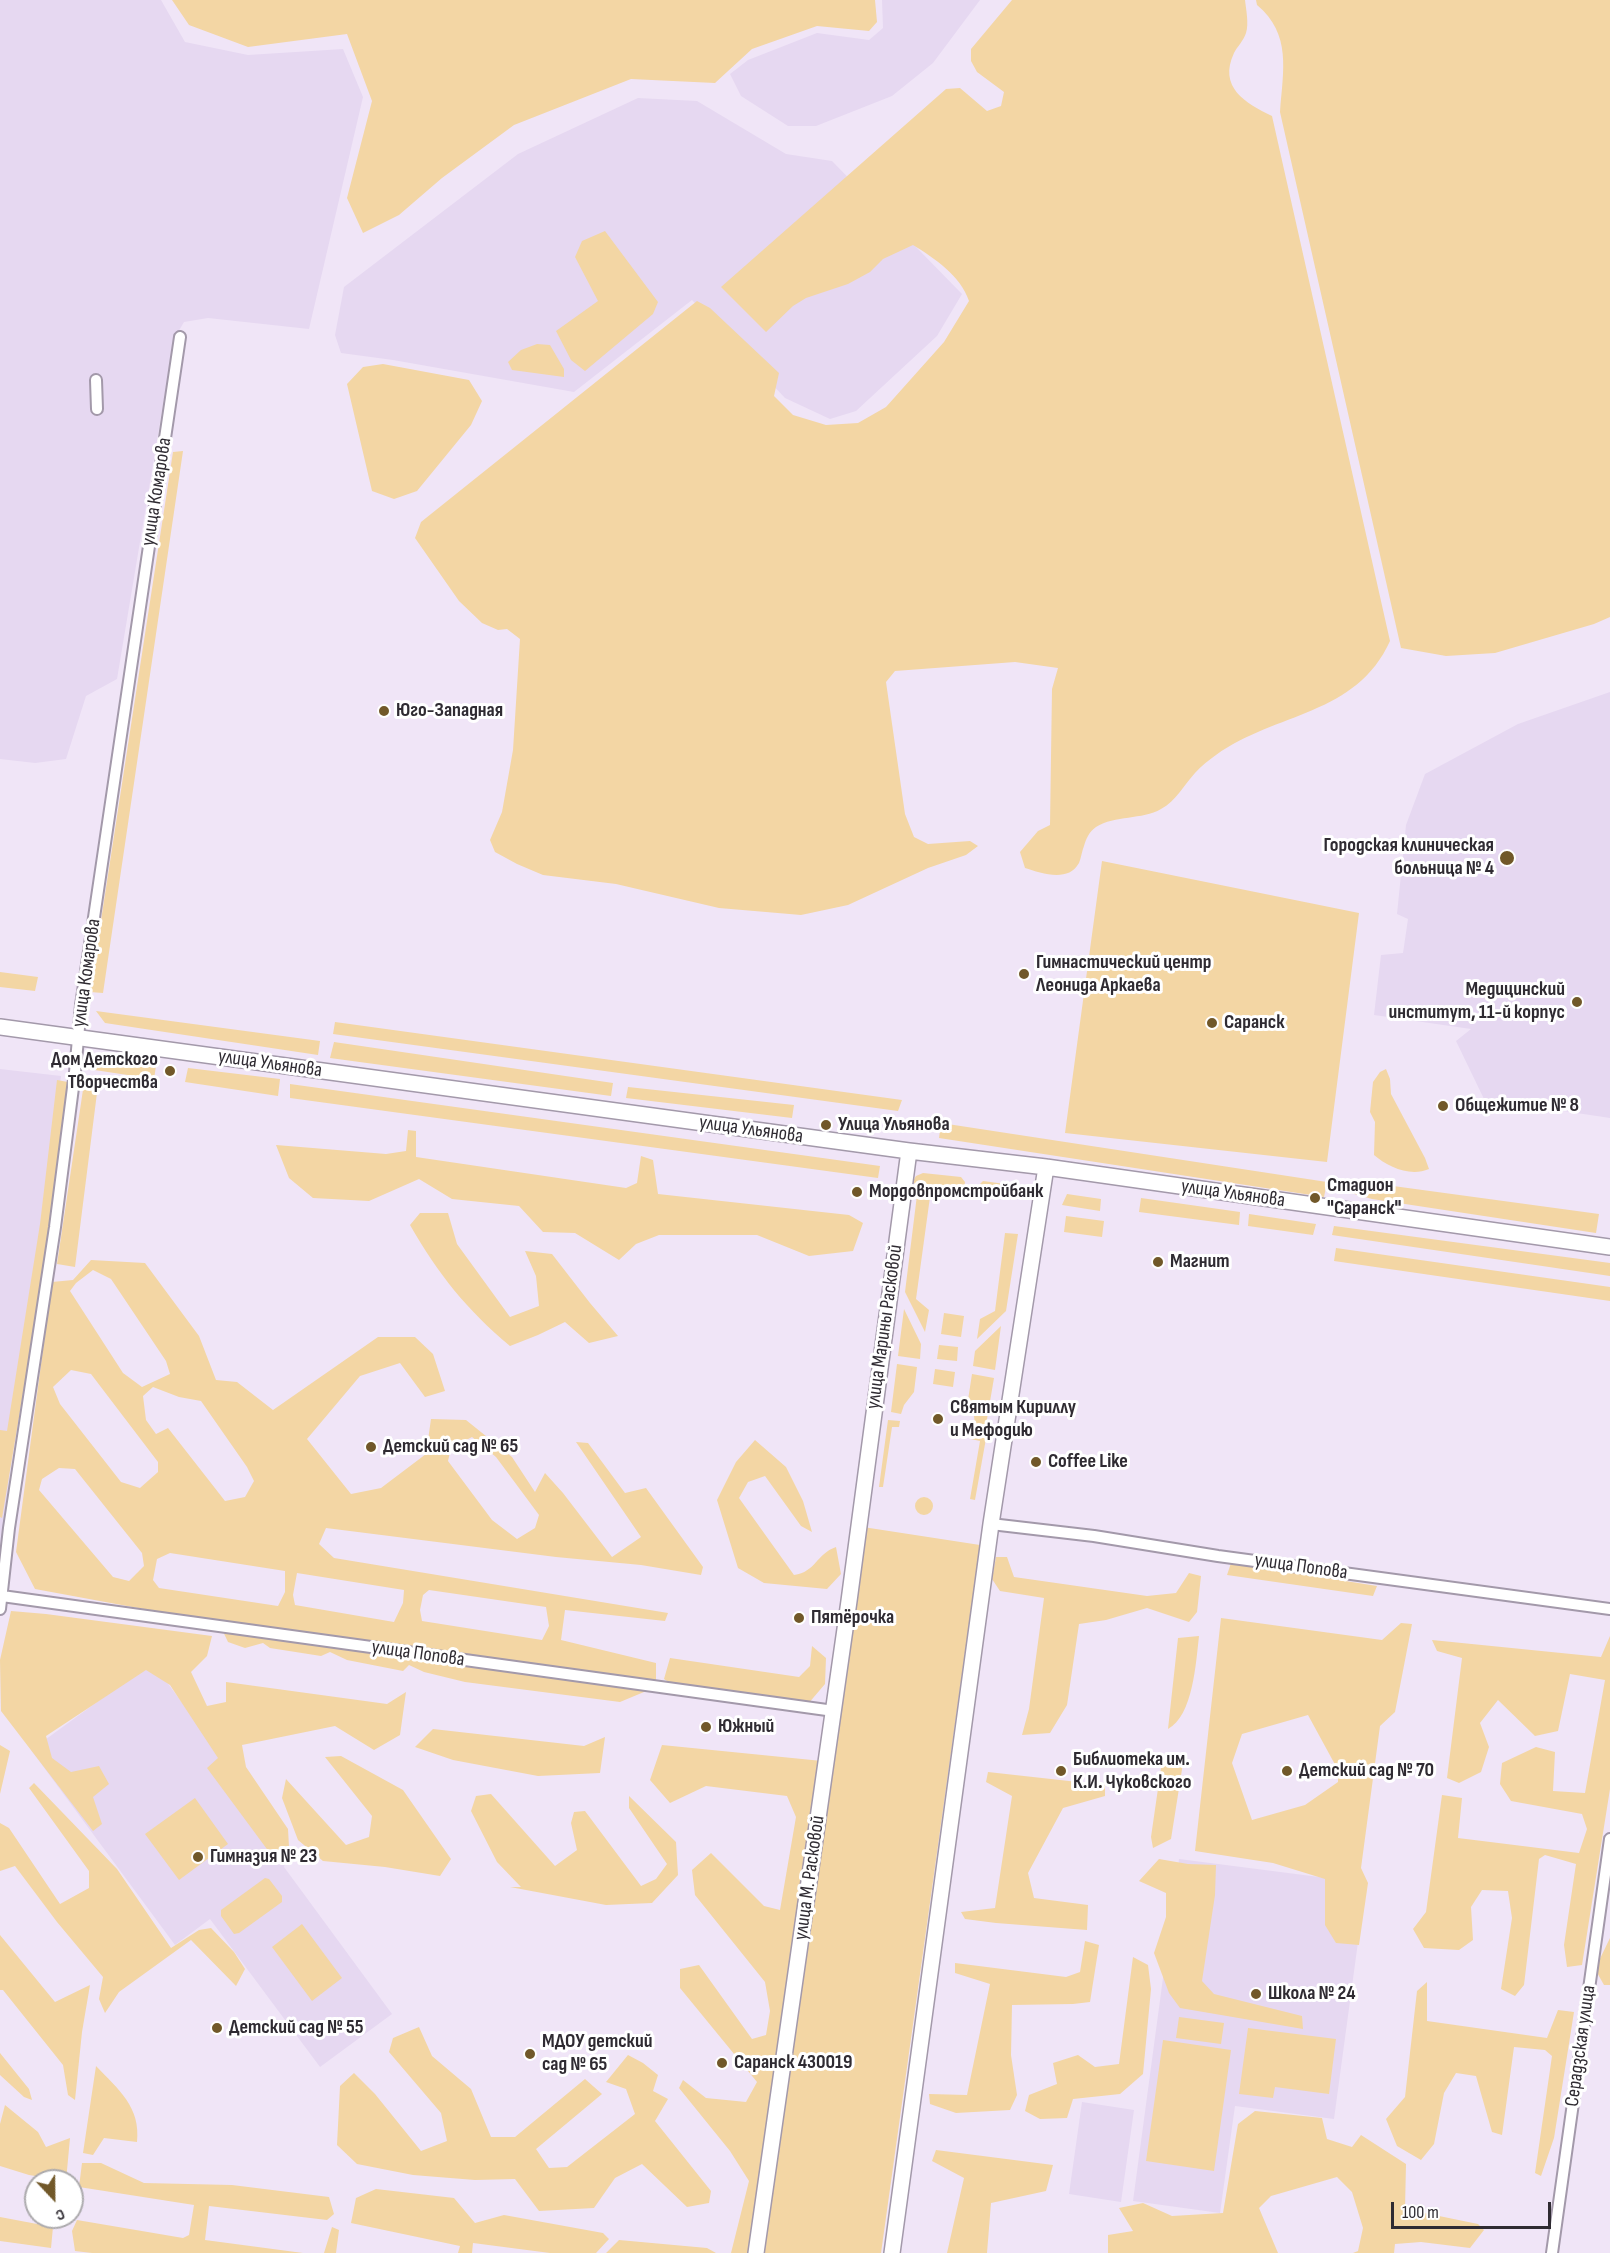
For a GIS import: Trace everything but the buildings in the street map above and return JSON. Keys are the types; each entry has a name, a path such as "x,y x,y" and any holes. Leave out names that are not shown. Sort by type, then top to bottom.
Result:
{"street":[{"name":"улица Комарова","path":"0,1609 9,1528 55,1227 78,1037 180,337"},
{"path":"96,380 97,409"},
{"name":"улица Ульянова","path":"0,1027 909,1151 1046,1167 1610,1247"},
{"name":"улица Марины Расковой","path":"861,1503 909,1151"},
{"path":"892,2253 991,1524 1046,1167"},
{"name":"улица М. Расковой","path":"756,2253 834,1711 861,1503"},
{"name":"улица Попова","path":"991,1524 1094,1536 1218,1556 1610,1609"},
{"name":"улица Попова","path":"2,1596 834,1711"},
{"name":"Серадзская улица","path":"1552,2253 1610,1839"}],"shaded area":[{"path":"0,0 161,0 185,42 248,55 343,49 363,97 309,329 208,318 184,322 174,339 117,679 86,696 66,759 35,763 0,759"},
{"path":"172,0 875,0 877,22 869,31 817,26 752,49 715,83 631,79 514,125 442,178 399,215 363,233 347,198 372,101 347,34 248,47 189,25"},
{"path":"882,0 980,0 933,63 892,96 816,126 788,126 741,96 730,74 748,60 817,33 869,40 883,28"},
{"path":"1012,0 1245,0 1247,29 1234,53 1229,75 1237,92 1244,99 1272,116 1390,641 1375,666 1357,684 1336,699 1239,741 1216,755 1200,768 1175,797 1161,809 1146,815 1103,823 1096,827 1087,838 1079,863 1068,873 1061,875 1046,874 1025,868 1020,852 1038,831 1050,825 1052,689 1058,668 1015,662 895,671 886,682 905,814 914,837 928,844 970,841 978,846 966,855 928,868 848,905 801,915 719,908 616,884 543,875 495,852 490,840 502,812 513,750 520,639 507,629 498,630 482,623 459,601 415,538 421,522 697,301 710,308 779,373 774,396 793,415 826,425 858,423 886,407 944,342 969,301 960,284 946,268 913,245 883,259 870,272 848,284 806,298 793,306 766,332 721,287 946,89 960,88 987,111 1001,106 1004,92 977,72 971,61 971,49"},
{"path":"1256,0 1610,0 1610,617 1594,624 1495,653 1446,656 1401,648 1280,112 1283,54 1276,28 1257,5"},
{"path":"638,98 697,101 786,154 832,161 962,294 937,336 856,411 830,419 785,398 692,300 574,392 341,353 335,335 344,287 518,154"},
{"path":"605,231 658,302 653,314 585,371 571,360 556,331 598,301 575,257 582,241"},
{"path":"537,344 550,345 564,369 564,377 512,370 508,362 521,350"},
{"path":"383,364 469,380 482,401 471,425 417,491 394,499 372,491 347,384 363,367"},
{"path":"183,451 103,993 90,992 173,452"},
{"name":"Городская клиническая больница № 4","path":"1610,692 1610,1118 1484,1099 1456,1041 1471,1029 1374,1015 1381,955 1403,953 1408,919 1397,914 1406,825 1425,774 1518,724"},
{"name":"Саранск","path":"1102,861 1359,913 1327,1162 1065,1133"},
{"path":"0,972 38,977 35,991 0,987"},
{"path":"96,1011 320,1041 318,1055 105,1023"},
{"path":"335,1022 902,1100 898,1111 333,1034"},
{"path":"334,1042 613,1083 611,1096 330,1058"},
{"path":"91,1055 156,1066 154,1079 88,1069"},
{"path":"188,1068 280,1079 278,1096 185,1082"},
{"path":"0,1069 61,1076 0,1550"},
{"path":"1386,1069 1390,1079 1391,1094 1429,1169 1414,1172 1400,1170 1374,1155 1375,1122 1370,1112 1373,1082 1380,1072"},
{"path":"57,1080 68,1082 51,1227 2,1518 0,1517 0,1430 7,1431 40,1224"},
{"path":"84,1083 98,1085 75,1267 57,1264"},
{"path":"290,1084 880,1166 878,1178 290,1098"},
{"path":"628,1087 794,1105 792,1118 626,1098"},
{"path":"941,1123 1327,1182 1324,1197 939,1138"},
{"path":"408,1130 416,1131 416,1157 626,1188 637,1183 641,1156 653,1160 658,1194 849,1215 863,1223 853,1251 809,1256 757,1235 659,1235 636,1244 619,1260 575,1233 543,1232 519,1206 452,1199 419,1179 369,1201 313,1198 289,1178 276,1145 386,1154 406,1151"},
{"path":"923,1173 961,1177 965,1182 964,1190 912,1183 916,1176"},
{"path":"1349,1180 1599,1214 1596,1233 1372,1199 1351,1193"},
{"path":"983,1181 1020,1186 1025,1189 1029,1199 978,1193 979,1185"},
{"path":"1067,1194 1101,1199 1100,1211 1062,1205"},
{"path":"917,1195 930,1197 916,1299 929,1310 925,1332 905,1292"},
{"path":"1141,1198 1240,1212 1239,1225 1139,1212"},
{"path":"420,1213 448,1213 457,1244 510,1317 539,1306 536,1276 525,1251 552,1254 618,1336 589,1343 565,1322 510,1346 467,1305 431,1260 410,1225"},
{"path":"1249,1214 1316,1224 1313,1235 1248,1226"},
{"path":"1066,1216 1104,1221 1102,1237 1064,1232"},
{"path":"1334,1226 1610,1263 1610,1276 1332,1235"},
{"path":"1005,1233 1018,1234 1006,1311 977,1339 980,1319 995,1311"},
{"path":"1336,1248 1610,1287 1610,1301 1334,1261"},
{"path":"91,1260 145,1263 199,1336 216,1380 237,1382 273,1410 378,1337 415,1337 433,1354 445,1391 425,1397 400,1363 360,1376 307,1439 351,1494 381,1488 426,1454 431,1419 466,1420 512,1457 535,1492 545,1473 612,1557 641,1537 576,1442 588,1443 625,1493 646,1488 703,1567 701,1575 641,1565 556,1557 326,1528 319,1544 334,1558 668,1613 665,1621 565,1610 561,1640 656,1663 656,1687 620,1702 465,1682 424,1672 409,1665 403,1671 347,1660 330,1652 321,1656 270,1648 263,1643 245,1648 228,1642 219,1623 35,1589 16,1552 52,1282 73,1280","holes":["93,1270 111,1279 166,1361 170,1374 142,1387 123,1373 70,1291 76,1283","71,1370 91,1374 158,1462 158,1472 140,1488 121,1482 60,1404 53,1387","153,1387 179,1397 201,1401 247,1467 254,1481 245,1497 225,1501 168,1428 156,1434 146,1420 143,1396","472,1437 496,1457 539,1515 535,1528 517,1539 492,1520 448,1461 451,1448","59,1468 75,1469 142,1553 144,1566 129,1581 113,1577 39,1490 42,1479","170,1553 285,1571 285,1592 278,1606 159,1588 153,1580 157,1559","297,1573 404,1590 403,1603 394,1622 295,1605 293,1595","429,1590 546,1607 549,1626 542,1640 422,1621 420,1610 423,1595"]},
{"path":"904,1309 921,1344 920,1359 898,1356"},
{"path":"944,1313 964,1316 961,1337 941,1334"},
{"path":"1001,1326 995,1370 973,1366 975,1351"},
{"path":"939,1345 958,1347 957,1361 937,1359"},
{"path":"897,1364 917,1367 914,1392 904,1405 901,1414 891,1412"},
{"path":"935,1369 955,1372 953,1387 933,1384"},
{"path":"972,1374 994,1378 986,1425 975,1424 973,1408 968,1400"},
{"path":"888,1420 900,1421 899,1427 892,1427 883,1487 879,1487"},
{"path":"973,1431 987,1433 975,1500 970,1499 980,1441 971,1439"},
{"path":"755,1440 786,1467 803,1501 812,1532 801,1526 765,1476 748,1482 739,1498 794,1575 812,1567 824,1554 836,1547 841,1574 827,1589 764,1583 738,1568 717,1500 736,1462"},
{"path":"924,1497 930,1500 933,1506 930,1512 924,1515 918,1512 915,1506 918,1500"},
{"path":"863,1527 980,1545 881,2253 763,2253"},
{"path":"996,1557 1007,1557 1014,1577 1147,1596 1176,1593 1189,1573 1201,1576 1197,1612 1189,1622 1147,1608 1106,1620 1079,1624 1067,1705 1050,1733 1022,1735 1029,1709 1044,1598 1000,1591 992,1579"},
{"path":"1231,1563 1377,1586 1373,1596 1227,1575"},
{"path":"11,1611 212,1636 207,1656 191,1672 207,1706 226,1702 226,1682 387,1704 406,1692 400,1735 374,1750 335,1726 242,1745 246,1767 288,1829 290,1864 275,1860 207,1768 218,1758 170,1685 146,1670 46,1736 52,1758 71,1772 99,1766 109,1784 93,1797 102,1824 93,1831 1,1711 0,1660"},
{"path":"1221,1618 1382,1640 1401,1623 1412,1624 1395,1712 1380,1726 1361,1868 1368,1883 1359,1945 1336,1943 1325,1925 1325,1879 1273,1863 1195,1851","holes":["1308,1715 1338,1770 1338,1782 1305,1805 1252,1820 1232,1763 1242,1734"]},
{"path":"1199,1636 1188,1701 1183,1713 1168,1729 1178,1638"},
{"path":"1610,1636 1610,1789 1582,1965 1567,1967 1564,1945 1576,1864 1545,1855 1539,1859 1524,1985 1515,1996 1501,1989 1512,1918 1508,1891 1482,1890 1471,1907 1473,1940 1459,1950 1424,1948 1413,1929 1426,1912 1442,1795 1462,1798 1458,1838 1579,1853 1587,1829 1582,1814 1511,1801 1500,1784 1502,1763 1536,1747 1555,1752 1553,1791 1585,1793 1605,1680 1570,1674 1558,1731 1535,1736 1498,1700 1480,1723 1489,1747 1481,1772 1459,1783 1447,1778 1462,1658 1437,1651 1432,1640 1601,1657"},
{"path":"812,1646 826,1658 825,1684 802,1711 682,1691 664,1679 670,1658 799,1677 810,1666"},
{"name":"Гимназия № 23","path":"152,1662 289,1847 284,1867 392,2014 320,2067 210,1919 175,1945 31,1750"},
{"path":"433,1729 584,1746 605,1737 600,1773 538,1776 453,1760 415,1747"},
{"path":"0,1745 10,1751 0,1794"},
{"path":"662,1745 822,1761 748,2253 731,2253 749,2181 730,2151 679,2088 683,2080 706,2098 746,2102 757,2082 680,1988 680,1969 699,1965 752,2039 766,2035 770,2011 765,1982 695,1895 692,1870 711,1853 764,1906 780,1910 796,1817 787,1796 706,1786 670,1803 650,1780"},
{"path":"1163,1754 1183,1763 1171,1839 1153,1848 1151,1837"},
{"path":"341,1756 403,1790 451,1859 440,1876 385,1867 323,1861 298,1840 282,1798 286,1779 346,1845 369,1837 372,1816 325,1757"},
{"path":"988,1772 1105,1785 1105,1796 1063,1808 1028,1873 1034,1898 1088,1905 1087,1930 965,1919 961,1912 995,1908 1012,1796 986,1782"},
{"path":"34,1783 117,1869 171,1948 199,1930 211,1928 234,1952 245,1969 236,1986 191,1940 119,1992 105,2013 99,1999 103,1977 57,1922 15,1866 0,1871 0,1823 9,1828 60,1904 89,1888 89,1871 29,1788"},
{"path":"491,1794 555,1866 577,1850 571,1823 574,1812 585,1811 641,1886 656,1879 667,1864 629,1808 629,1796 676,1842 678,1875 652,1903 606,1905 510,1887 521,1887 497,1862 471,1811 476,1796"},
{"path":"195,1798 228,1844 179,1880 145,1834"},
{"path":"1159,1859 1188,1864 1216,1865 1215,1895 1202,1981 1214,1994 1302,2016 1303,2029 1180,2008 1169,1993 1154,1953 1166,1917 1166,1893 1139,1881"},
{"name":"Школа № 24","path":"1179,1859 1366,1883 1334,2119 1235,2106 1220,2213 1133,2201"},
{"path":"265,1878 269,1879 282,1896 282,1902 239,1933 234,1934 221,1916 221,1910"},
{"path":"302,1924 342,1978 312,2001 272,1947"},
{"path":"0,1935 55,2002 90,1985 82,2032 75,2100 68,2095 63,2065 3,1990 0,1990"},
{"path":"1610,1938 1610,1985 1604,1985 1595,1969"},
{"path":"1085,1941 1099,1945 1090,2002 1012,2005 1011,2055 1017,2095 1010,2110 956,2113 930,2104 929,2094 967,2095 990,1984 955,1973 955,1963 1066,1977 1080,1972"},
{"path":"1133,1957 1148,1965 1151,1989 1143,2074 1120,2094 1073,2099 1067,2118 1040,2119 1025,2111 1029,2095 1057,2084 1053,2063 1078,2055 1095,2067 1119,2064"},
{"path":"1427,1982 1427,2021 1547,2038 1558,2010 1574,2012 1554,2138 1541,2176 1535,2173 1552,2056 1545,2050 1514,2047 1502,2135 1492,2132 1476,2076 1456,2073 1444,2093 1434,2144 1421,2160 1397,2146 1386,2119 1405,2097 1417,1991"},
{"path":"1179,2017 1224,2023 1221,2044 1176,2038"},
{"path":"419,2027 432,2056 471,2089 491,2137 515,2137 585,2079 602,2094 536,2149 549,2168 567,2167 635,2114 626,2089 606,2082 628,2055 643,2063 658,2075 653,2091 668,2099 655,2121 711,2191 709,2203 687,2207 642,2164 615,2178 594,2208 539,2211 515,2179 475,2180 413,2175 357,2164 337,2145 340,2086 354,2073 375,2094 421,2151 447,2141 441,2113 389,2052 393,2038"},
{"path":"1248,2028 1336,2039 1329,2094 1275,2087 1273,2098 1239,2094"},
{"path":"1163,2040 1231,2050 1214,2171 1146,2161"},
{"path":"0,2053 29,2089 32,2100 24,2097 0,2075"},
{"path":"96,2066 120,2091 132,2109 137,2142 104,2138 93,2155 83,2153"},
{"path":"1082,2102 1134,2110 1121,2202 1069,2194"},
{"path":"5,2105 38,2132 46,2147 70,2138 67,2169 24,2169 24,2173 0,2166 0,2124"},
{"path":"1255,2111 1322,2118 1327,2139 1352,2147 1361,2135 1406,2164 1405,2209 1478,2224 1484,2230 1470,2248 1421,2242 1395,2244 1394,2253 1353,2253 1358,2251 1363,2228 1352,2192 1337,2177 1271,2196 1259,2208 1278,2253 1108,2253 1108,2235 1133,2231 1119,2208 1143,2203 1172,2216 1223,2213 1238,2124"},
{"path":"936,2150 1053,2165 1046,2191 991,2203 987,2253 947,2253 964,2178 932,2161"},
{"path":"82,2163 101,2163 144,2183 232,2185 329,2197 334,2214 327,2220 209,2206 205,2240 303,2253 92,2253 75,2251 72,2231 73,2229 84,2229 84,2221 183,2238 189,2235 194,2205 84,2188 84,2169 81,2169"},
{"path":"376,2189 454,2198 475,2223 504,2215 603,2233 609,2239 596,2253 550,2253 473,2243 472,2253 458,2253 460,2246 351,2223 356,2198"},
{"path":"0,2217 24,2222 24,2229 53,2229 51,2248 0,2241"},
{"path":"332,2227 339,2230 336,2253 324,2253"},
{"path":"619,2240 707,2248 716,2253 606,2253"}],"place":[{"name":"Юго-Западная","path":"384,711"},
{"name":"Городская клиническая больница № 4","path":"1507,858"},
{"name":"Гимнастический центр Леонида Аркаева","path":"1024,974"},
{"name":"Медицинский институт, 11-й корпус","path":"1577,1002"},
{"name":"Саранск","path":"1212,1023"},
{"name":"Дом Детского Творчества","path":"170,1071"},
{"name":"Общежитие № 8","path":"1443,1106"},
{"name":"Улица Ульянова","path":"826,1125"},
{"name":"Мордовпромстройбанк","path":"857,1192"},
{"name":"Стадион \"Саранск\"","path":"1315,1198"},
{"name":"Магнит","path":"1158,1262"},
{"name":"Святым Кириллу и Мефодию","path":"938,1419"},
{"name":"Детский сад № 65","path":"371,1447"},
{"name":"Coffee Like","path":"1036,1462"},
{"name":"Пятёрочка","path":"799,1618"},
{"name":"Южный","path":"706,1727"},
{"name":"Библиотека им. К.И. Чуковского","path":"1061,1771"},
{"name":"Детский сад № 70","path":"1287,1771"},
{"name":"Гимназия № 23","path":"198,1857"},
{"name":"Школа № 24","path":"1256,1994"},
{"name":"Детский сад № 55","path":"217,2028"},
{"name":"МДОУ детский сад № 65","path":"530,2054"},
{"name":"Саранск 430019","path":"722,2063"}]}
